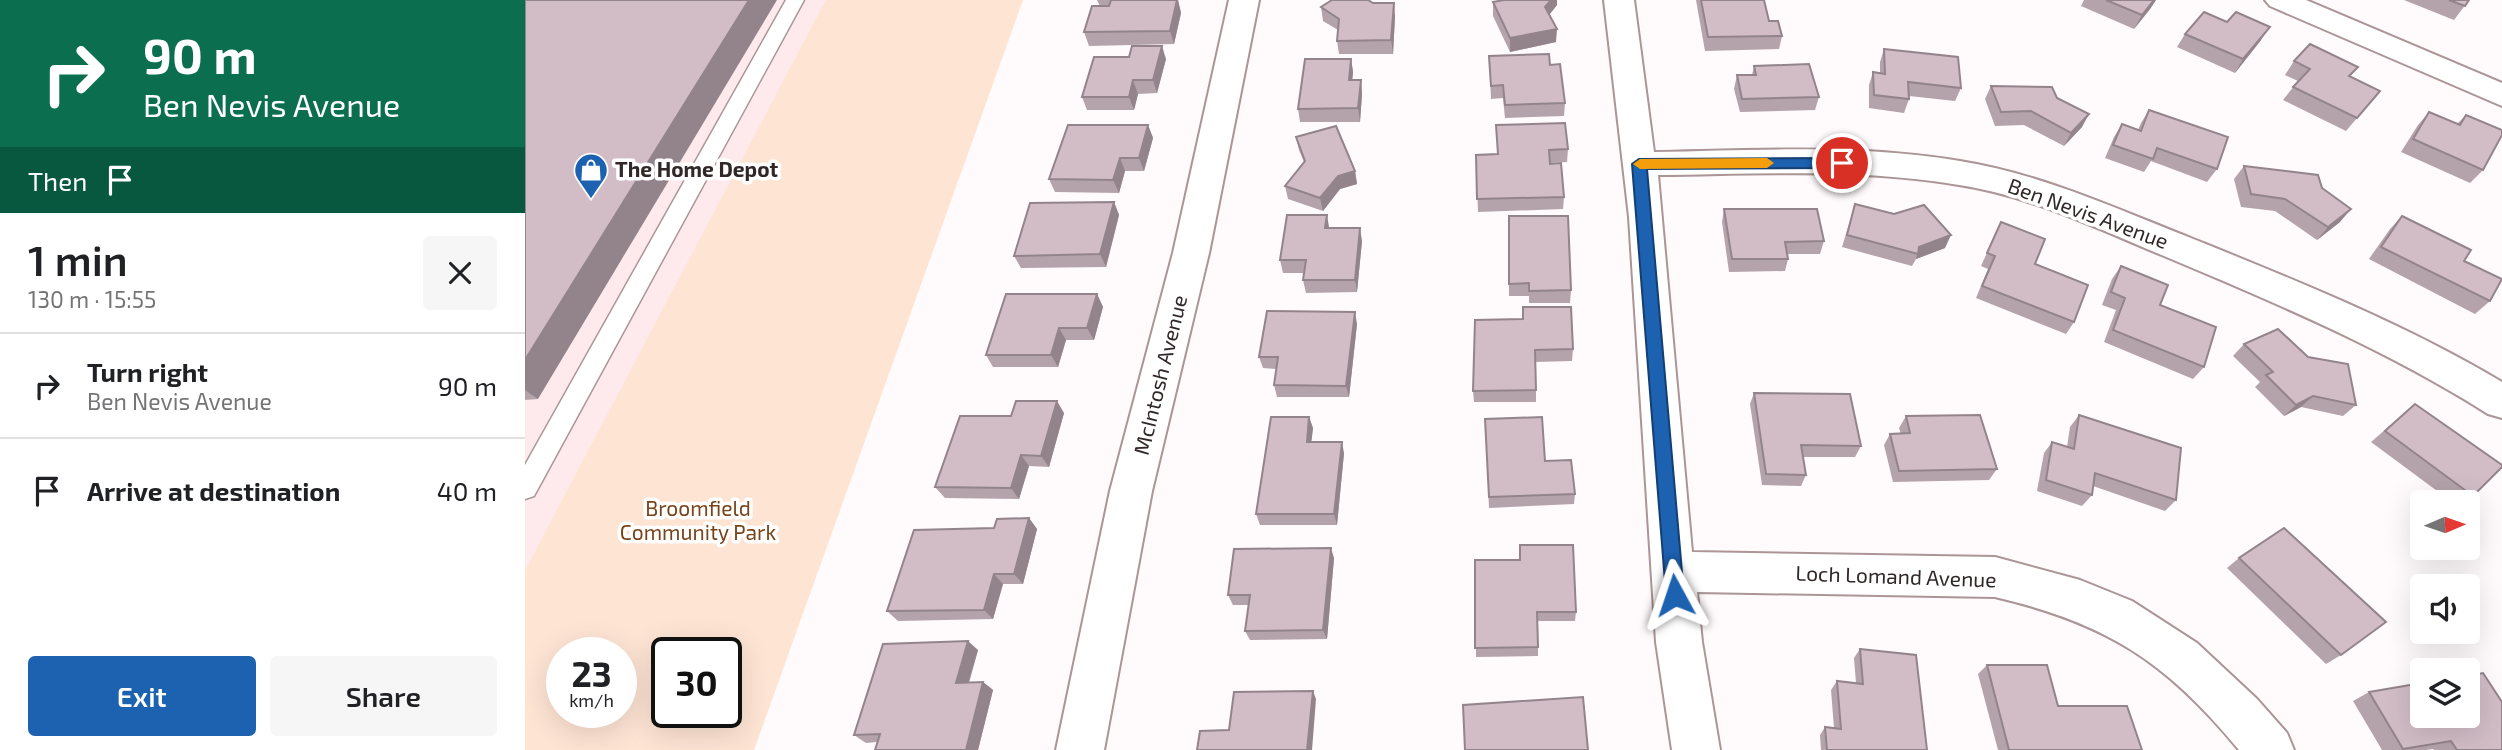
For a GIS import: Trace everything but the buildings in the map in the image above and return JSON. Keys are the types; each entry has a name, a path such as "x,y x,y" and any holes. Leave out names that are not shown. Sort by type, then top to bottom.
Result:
{"street":[{"name":"McIntosh Avenue","path":"1080,750 1131,491 1191,253 1244,0"},
{"path":"1619,0 1639,164 1679,642 1696,750"},
{"path":"2280,0 2502,96"},
{"name":"Ben Nevis Avenue","path":"1639,164 1907,165 1963,173 2009,184 2060,199 2313,302 2390,337 2502,402"},
{"name":"Loch Lomand Avenue","path":"1673,572 1995,577 2041,586 2087,601 2165,645 2206,678 2240,713 2270,750"}],"lane":[{"path":"525,488 795,0"}],"shaded area":[{"name":"The Home Depot","path":"525,0 827,0 525,570"}],"green space":[{"name":"Broomfield Community Park","path":"826,0 1023,0 754,750 525,750 525,570"}],"slow traffic":[{"path":"1640,164 1767,163"}],"place":[{"name":"The Home Depot","path":"591,200"}],"route":[{"path":"1675,595 1646,216 1639,164 1842,163"}]}
